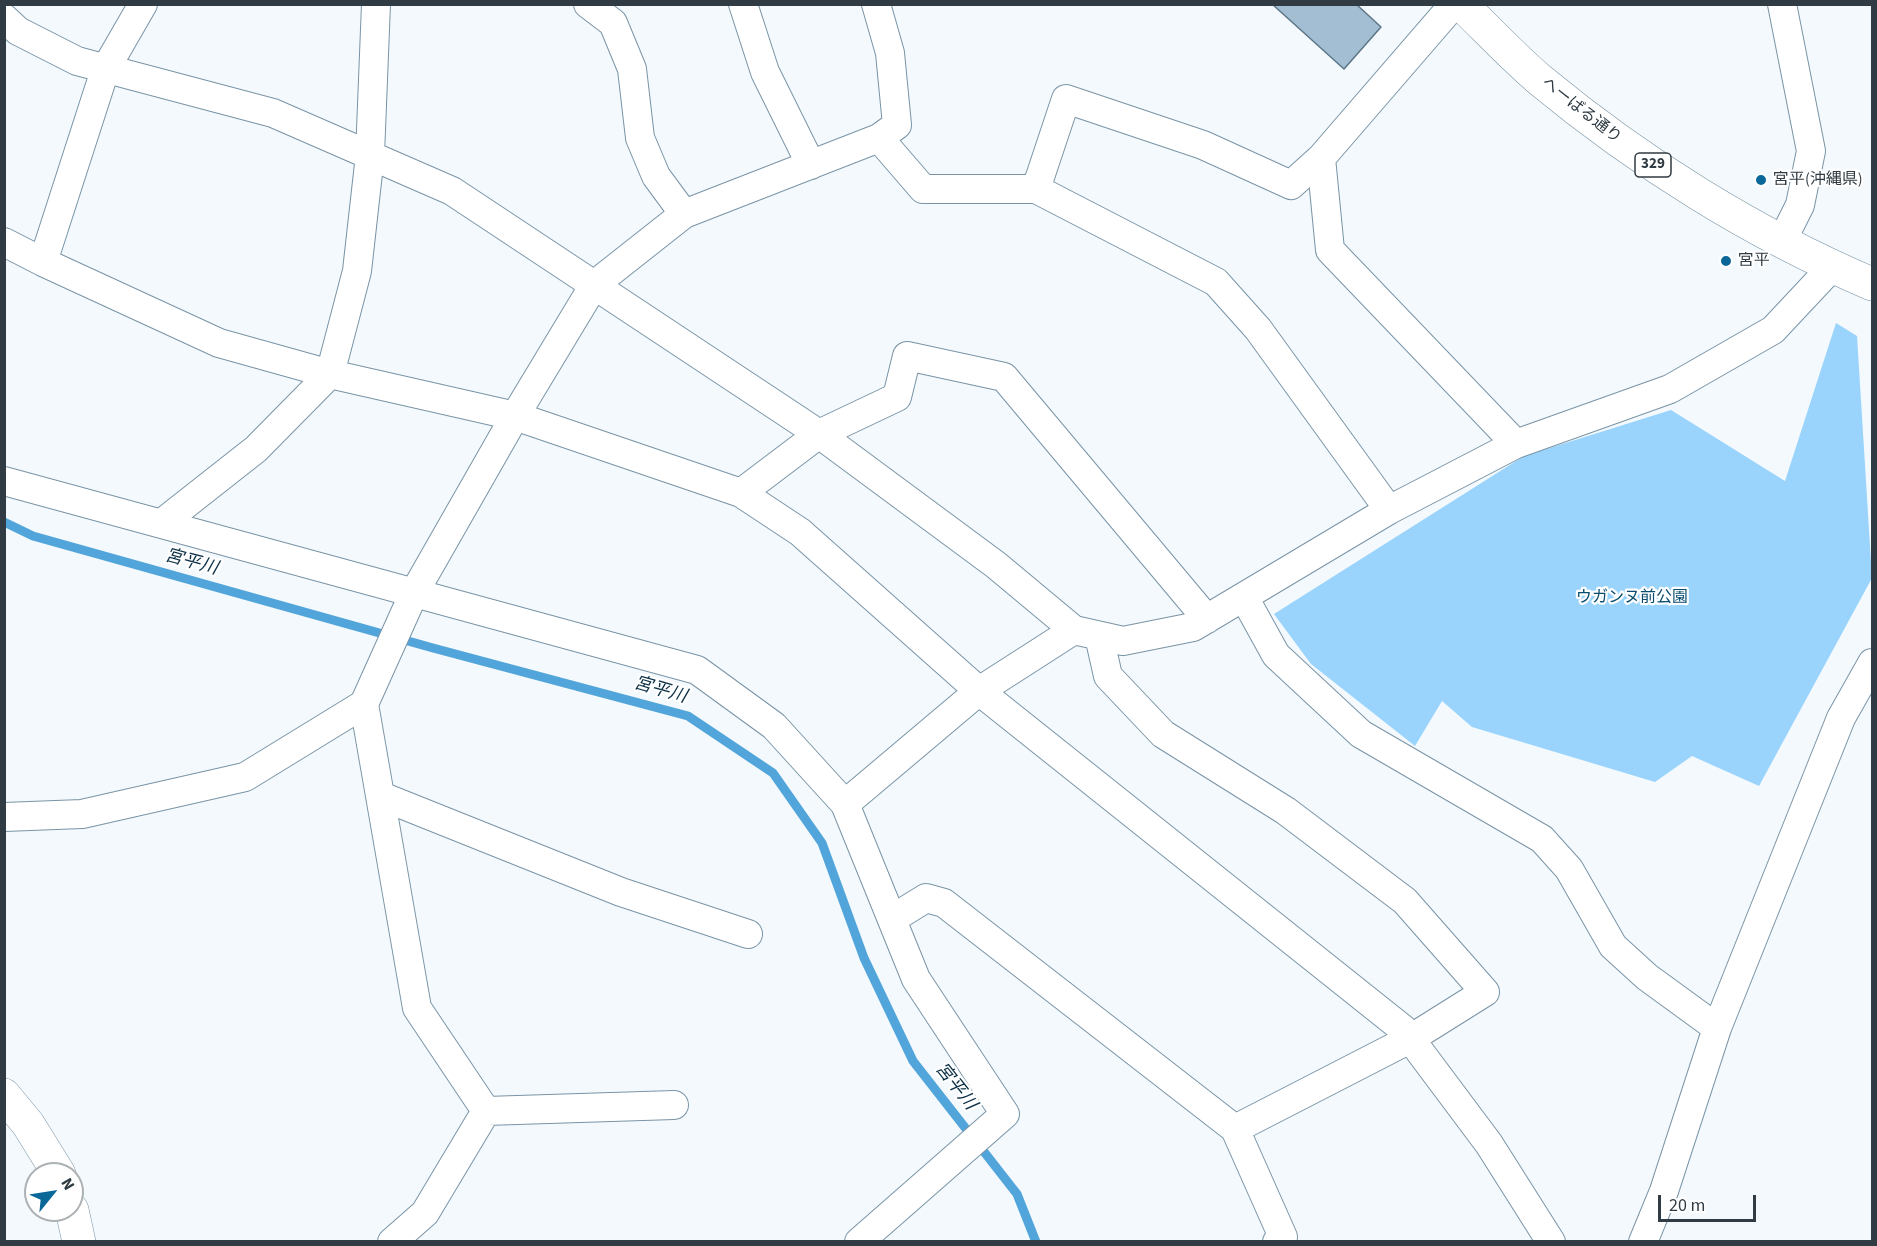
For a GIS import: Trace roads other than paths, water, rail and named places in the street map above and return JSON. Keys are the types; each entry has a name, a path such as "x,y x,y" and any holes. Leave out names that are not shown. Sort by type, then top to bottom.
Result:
{"main road":[{"name":"へーばる通り","path":"1461,4 1538,78 1599,126 1668,175 1782,241 1872,284"},
{"path":"4,1095 28,1124 52,1162"},
{"path":"75,1222 79,1242"}],"street":[{"path":"43,262 105,70 143,4"},
{"path":"162,524 256,449 330,374 357,271 370,155 376,4"},
{"path":"588,4 614,23 632,69 640,138 656,177 684,214"},
{"path":"743,4 765,72 811,165"},
{"path":"4,817 82,814 245,777 364,704 408,605 515,416 594,285 684,214 879,138 897,125 890,52 876,4"},
{"path":"1036,189 1066,99 1203,145 1291,185 1321,158 1454,4"},
{"path":"1782,4 1811,151 1800,205 1782,241"},
{"path":"4,18 18,31 77,61 273,113 452,191 819,434 1087,633 1123,641 1193,627 1389,510 1516,444 1670,389 1773,330 1833,266"},
{"path":"879,138 923,189 1036,189 1216,282 1258,329 1389,510"},
{"path":"1321,158 1330,250 1516,444"},
{"path":"4,242 219,343 330,374 515,416 741,493 800,532 980,691 1403,1029 1489,1144 1551,1242"},
{"path":"741,493 819,434 897,397 907,356 1004,377 1207,619"},
{"path":"4,481 162,524 408,605 697,669 774,726 845,804 916,979 1005,1114 859,1242"},
{"path":"1244,597 1276,655 1361,734 1542,839 1569,869 1613,946 1647,977 1717,1028"},
{"path":"845,804 980,691 1087,633"},
{"path":"1087,633 1108,676 1163,734 1286,811 1405,902 1485,992 1410,1039 1235,1129"},
{"path":"1643,1242 1664,1191 1717,1028 1841,718 1872,663"},
{"path":"364,704 417,1008 486,1111"},
{"path":"381,796 621,892 748,934"},
{"path":"892,919 926,898 944,903 1235,1129 1283,1237 1277,1242"},
{"path":"486,1111 674,1105"},
{"path":"392,1242 425,1213 486,1111"}],"waterway":[{"name":"宮平川","path":"4,522 33,536 433,648 688,716 773,773 822,843 864,958 913,1061 1017,1194 1036,1242"}],"place":[{"name":"宮平(沖縄県)","path":"1761,180"},
{"name":"宮平","path":"1726,261"}],"park label":[{"name":"ウガンヌ前公園","path":"1632,598"}]}
